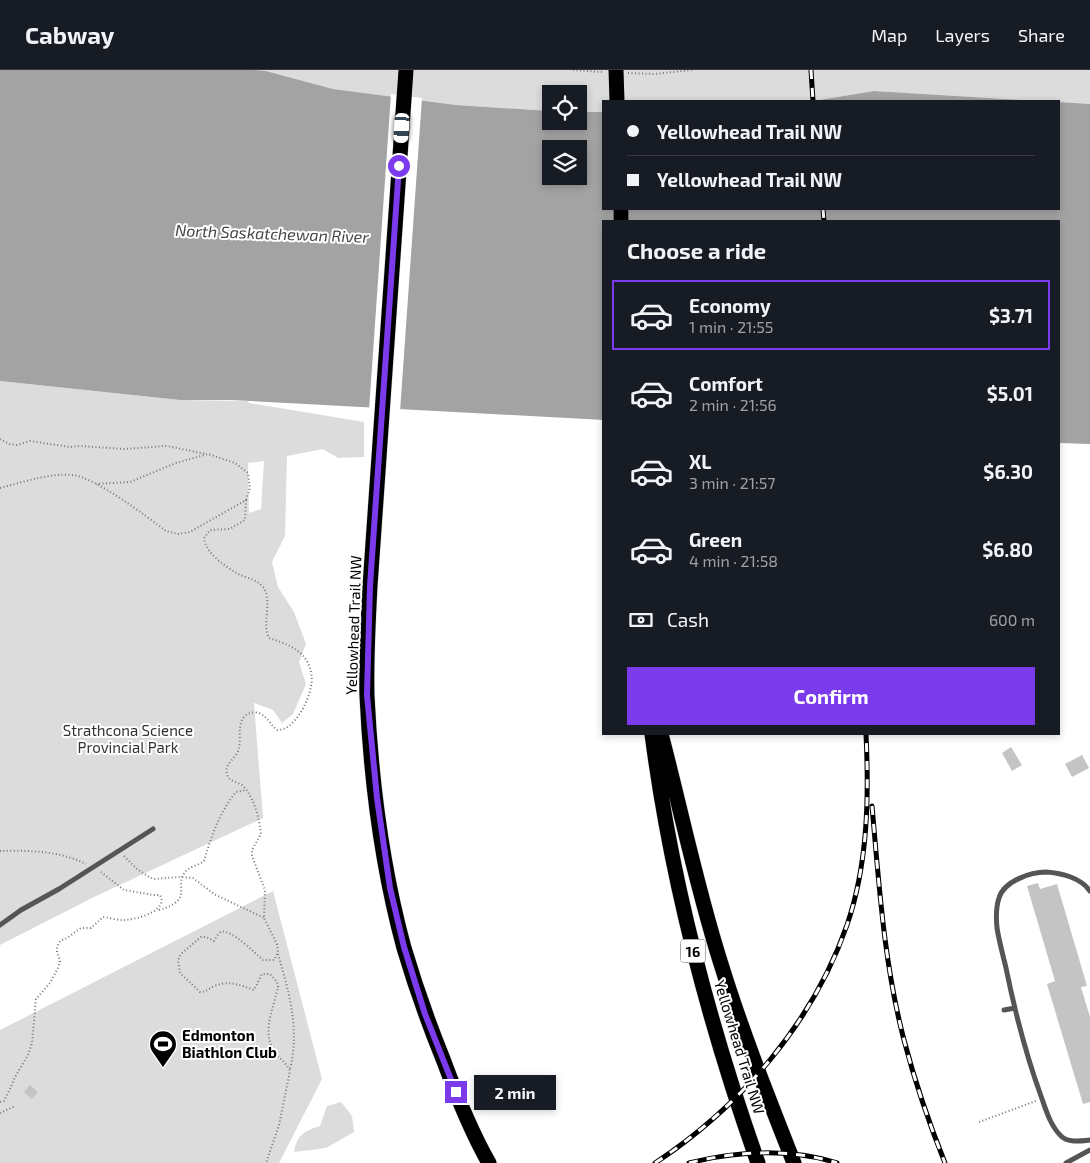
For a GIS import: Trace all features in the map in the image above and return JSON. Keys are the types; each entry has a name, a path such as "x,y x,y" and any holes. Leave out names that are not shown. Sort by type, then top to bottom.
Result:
{"highway":[{"name":"Yellowhead Trail NW","path":"406,70 370,586 367,695 370,736 390,888 404,947 425,1014 462,1108 488,1163"},
{"path":"613,72 617,100"},
{"name":"Yellowhead Trail NW","path":"652,735 671,850 696,963 713,1024 758,1163"},
{"path":"660,735 703,903 721,965 751,1052 794,1163"}],"lane":[{"path":"0,925 21,910 59,889 153,829"},
{"path":"1090,891 1074,878 1056,873 1038,872 1023,876 1009,885 1000,895 996,913 1015,1008 1029,1064 1054,1128 1063,1139 1079,1142 1090,1140"},
{"path":"1004,1010 1015,1008"},
{"path":"1066,1163 1090,1150"}],"path":[{"path":"573,70 654,74 692,70"},
{"path":"0,439 9,444 17,445 30,440 70,447 124,448 167,446 208,454 235,463 248,473 250,488 246,500 245,520 230,529 210,530 204,538 205,544 212,554 238,574 261,584 267,592 266,632 269,638 291,645 308,663 311,674 311,686 306,700 293,723 286,729 277,730 267,718 256,712 243,717 240,725 240,749 227,767 226,773 231,781 241,784 246,790 256,811 261,834 252,850 252,856 265,890 264,918 274,936 288,992 295,1031 294,1055 278,1125 266,1163"},
{"path":"96,484 130,482 176,463 208,454"},
{"path":"0,488 49,476 74,476 96,484 166,531 178,534 190,532 246,500"},
{"path":"0,1102 4,1101 28,1055 32,1043 36,999 50,983 58,968 60,961 56,952 60,941 68,938 81,928 91,928 103,917 124,920 138,918 167,908 179,900 182,894 184,877 188,869 204,861 207,848 226,805 236,792 246,790"},
{"path":"0,851 60,855 76,859 106,875 124,890 160,895 162,899 161,906 157,910"},
{"path":"116,852 122,854 137,869 154,879 193,878 214,894 264,918"},
{"path":"278,951 274,960 263,960 247,945 227,932 219,932 214,941 201,937 181,954 178,965 180,973 200,992 206,992 215,986 233,982 254,990 262,974 270,974 274,977 278,987 268,1027 268,1036 274,1051 288,1066 290,1071"},
{"path":"980,1122 1042,1098"},
{"path":"0,1113 15,1106"}],"green space":[{"path":"255,70 1090,70 1090,104 1060,102 1060,100 1024,100 874,91 819,100 602,100 602,112 587,112 587,85 542,85 542,110 456,105 333,89 266,71"},
{"name":"Strathcona Science Provincial Park","path":"0,381 180,400 248,401 249,403 364,422 364,457 338,458 323,449 287,456 285,536 272,562 278,587 294,612 306,644 299,662 306,684 293,714 282,723 273,710 254,703 263,818 94,897 0,945","holes":["264,461 261,509 249,513 248,463"]},
{"path":"273,891 322,1079 279,1163 0,1163 0,1030"},
{"path":"341,1102 352,1116 354,1132 326,1148 294,1152 297,1141 302,1134 320,1126 327,1106"}],"water":[{"name":"North Saskatchewan River","path":"0,70 266,71 333,89 456,105 542,110 542,130 587,130 587,112 602,112 602,210 1060,210 1060,102 1090,104 1090,444 1060,443 1060,220 602,220 602,420 231,400 180,400 0,381"},
{"path":"874,91 1022,100 819,100"}],"pier":[{"path":"391,94 422,98 400,412 369,410"}],"building":[{"path":"1011,747 1022,765 1012,771 1002,753"},
{"path":"1082,755 1089,768 1072,777 1065,764"},
{"path":"1038,883 1040,889 1057,884 1087,986 1081,987 1090,1017 1090,1102 1083,1104 1047,984 1055,981 1027,886"},
{"path":"30,1085 38,1092 32,1099 24,1092"}],"railway":[{"path":"811,70 813,100"},
{"path":"823,210 824,220"},
{"path":"655,1163 686,1141 744,1089 794,1029 815,996 847,925 859,878 866,830 866,735"},
{"path":"872,806 883,924 897,1011 918,1087 945,1163"},
{"path":"689,1163 725,1156 763,1153 801,1155 837,1163"}],"place":[{"name":"Edmonton Biathlon Club","path":"163,1068"}],"route":[{"path":"399,166 370,586 367,695 382,840 390,888 404,947 425,1014 456,1092"}]}
